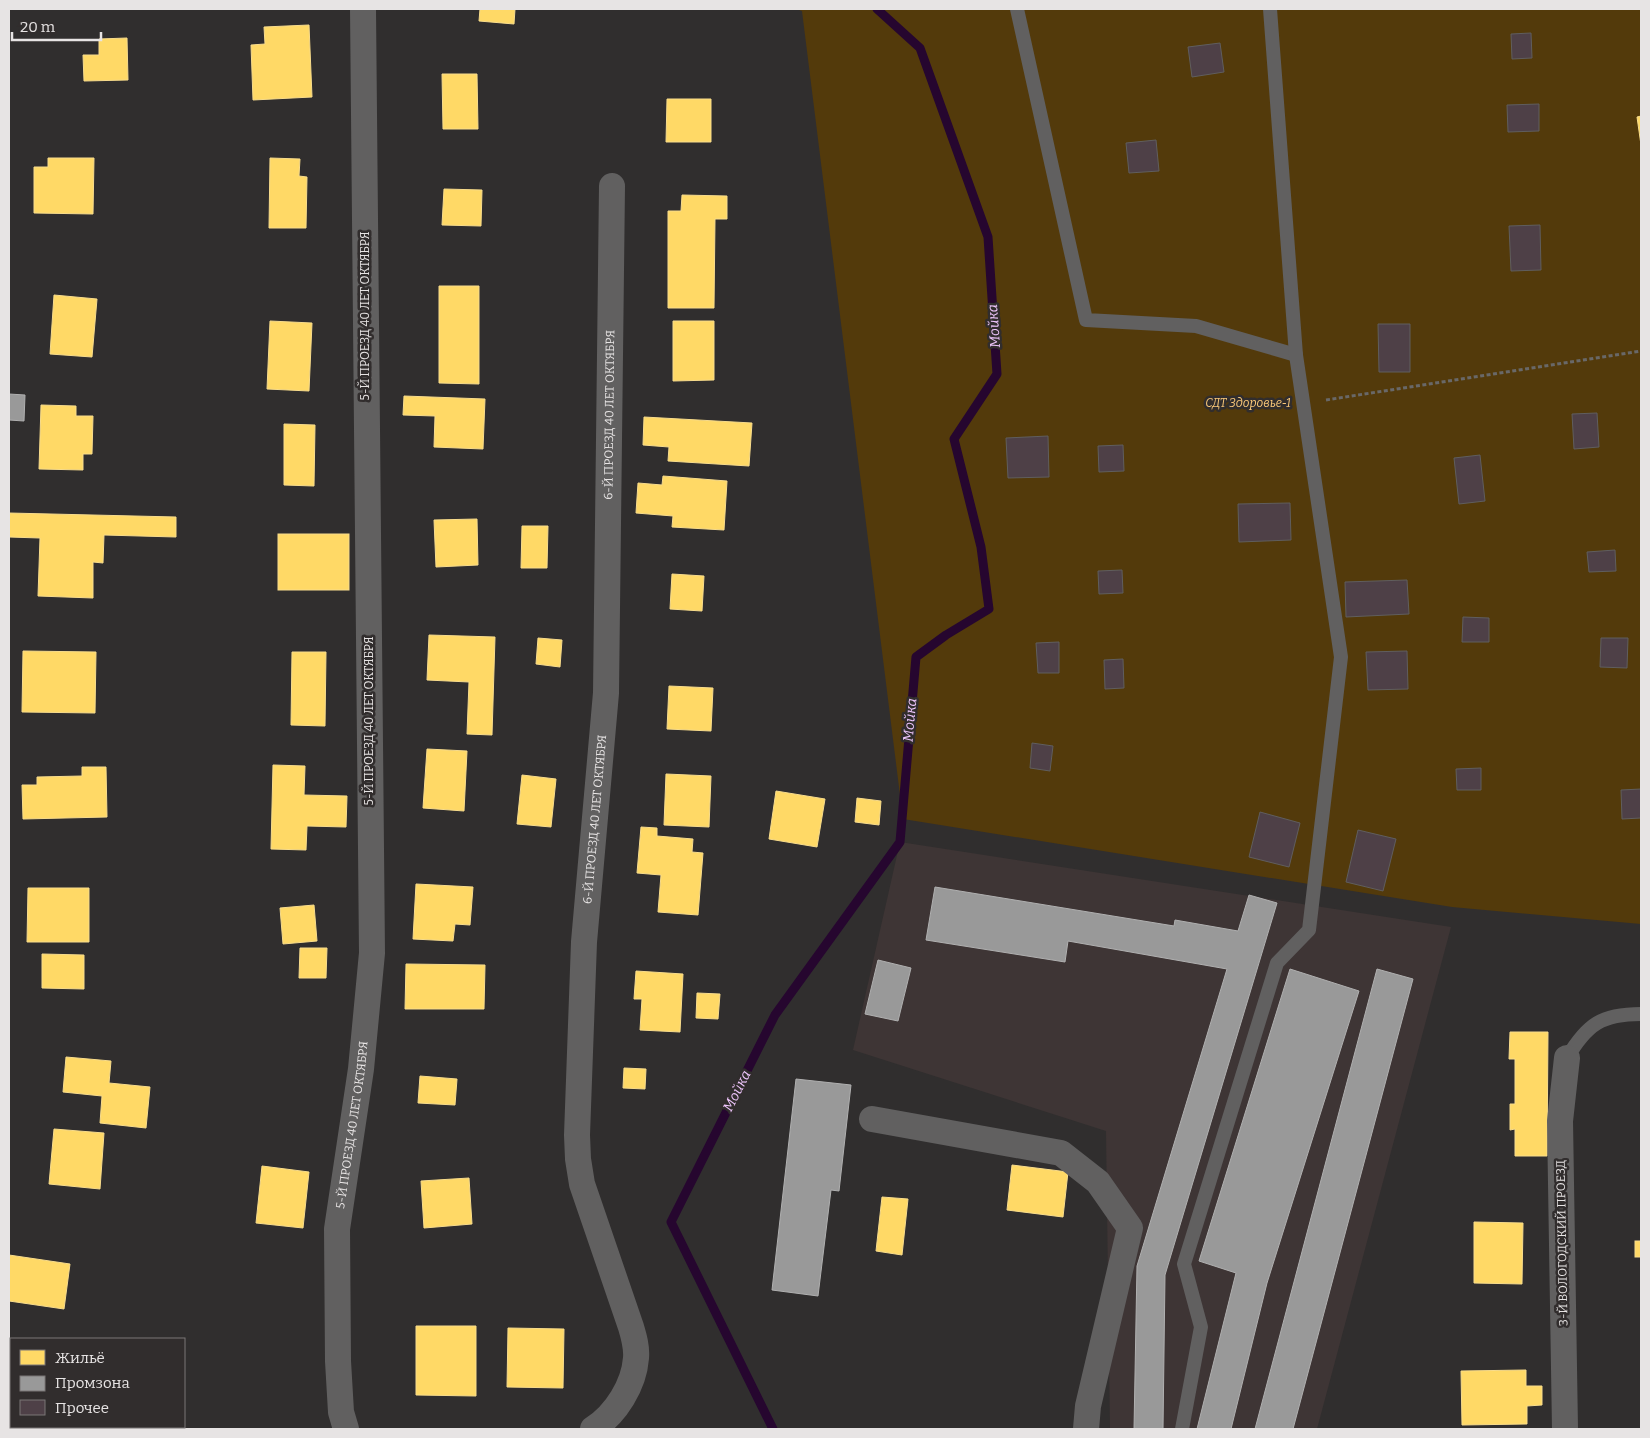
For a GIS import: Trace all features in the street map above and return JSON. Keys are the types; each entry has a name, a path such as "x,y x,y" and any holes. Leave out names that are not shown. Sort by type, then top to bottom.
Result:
{"street":[{"name":"5-Й ПРОЕЗД 40 ЛЕТ ОКТЯБРЯ","path":"346,1429 341,1412 338,1361 337,1230 361,1069 372,953 363,9"},
{"name":"6-Й ПРОЕЗД 40 ЛЕТ ОКТЯБРЯ","path":"594,1429 610,1415 627,1389 636,1357 631,1327 582,1184 577,1135 584,942 606,693 612,186"},
{"name":"3-Й ВОЛОГОДСКИЙ ПРОЕЗД","path":"1565,1429 1560,1121 1567,1058"},
{"path":"872,1119 1061,1153 1098,1182 1130,1228 1088,1406 1086,1429"}],"lane":[{"path":"1017,9 1086,320 1196,326 1296,355"},
{"path":"1182,1429 1201,1327 1184,1264 1277,963 1309,930 1341,658 1296,355 1270,9"},
{"path":"1567,1058 1575,1044 1586,1032 1602,1020 1620,1014 1641,1014"}],"path":[{"path":"1303,403 1641,351"}],"shaded area":[{"path":"900,842 1451,927 1317,1429 1110,1429 1106,1131 853,1050"}],"green space":[{"name":"СДТ Здоровье-1","path":"796,9 1641,9 1641,924 1452,907 903,819 802,11"}],"building: Жильё":[{"path":"480,9 515,9 514,24 479,21"},
{"path":"309,25 312,97 253,100 251,45 265,44 264,27"},
{"path":"127,38 128,80 84,81 83,55 99,55 99,39"},
{"path":"442,74 477,74 478,129 443,129"},
{"path":"667,99 711,99 711,142 666,142"},
{"path":"1641,116 1641,145 1637,117"},
{"path":"48,158 94,158 93,214 34,213 34,167 48,167"},
{"path":"270,158 300,159 299,176 307,177 306,228 269,228"},
{"path":"444,189 482,190 481,226 442,225"},
{"path":"682,195 727,196 727,219 715,219 714,308 668,308 668,211 681,211"},
{"path":"439,286 479,286 479,384 439,383"},
{"path":"54,295 97,299 92,357 50,354"},
{"path":"270,321 312,323 309,391 267,389"},
{"path":"673,321 714,321 714,380 673,381"},
{"path":"404,396 485,399 483,449 434,447 435,416 403,415"},
{"path":"41,405 76,406 76,416 93,416 92,454 83,454 83,470 39,469"},
{"path":"644,417 752,423 749,466 668,461 669,447 643,445"},
{"path":"284,424 315,425 314,486 284,485"},
{"path":"663,476 727,481 724,530 672,527 673,516 636,513 638,483 662,485"},
{"path":"9,513 176,517 176,537 104,535 103,563 93,562 93,598 38,596 40,538 9,537"},
{"path":"477,519 478,565 436,567 434,520"},
{"path":"522,526 548,526 547,568 521,568"},
{"path":"278,534 349,534 349,590 278,590"},
{"path":"672,574 704,576 702,611 670,609"},
{"path":"429,635 495,637 492,735 467,734 469,682 427,680"},
{"path":"538,638 562,640 560,667 536,664"},
{"path":"23,651 96,652 95,713 22,712"},
{"path":"292,652 326,652 325,726 291,725"},
{"path":"669,686 713,688 711,731 667,729"},
{"path":"427,749 467,751 464,811 423,808"},
{"path":"273,765 305,766 304,795 347,796 346,827 307,826 306,850 271,849"},
{"path":"82,767 106,767 107,817 23,819 22,785 37,785 37,777 82,776"},
{"path":"666,774 711,776 709,827 664,825"},
{"path":"522,775 556,779 551,827 517,824"},
{"path":"776,791 825,799 817,847 769,839"},
{"path":"857,798 881,801 879,825 855,822"},
{"path":"641,827 657,828 657,836 693,839 692,852 703,853 698,915 658,912 661,875 637,873"},
{"path":"416,884 473,887 470,925 455,924 453,941 413,939"},
{"path":"28,888 89,888 89,942 27,942"},
{"path":"314,905 317,941 283,944 280,908"},
{"path":"300,948 327,948 326,978 299,978"},
{"path":"42,954 84,955 84,989 42,988"},
{"path":"406,964 485,965 484,1009 405,1009"},
{"path":"636,971 683,974 680,1032 640,1030 642,999 634,999"},
{"path":"697,993 720,994 718,1019 696,1018"},
{"path":"1510,1032 1548,1032 1547,1156 1515,1156 1515,1129 1510,1130 1510,1104 1515,1104 1515,1059 1509,1059"},
{"path":"66,1057 111,1061 109,1083 150,1087 146,1128 100,1123 102,1096 63,1092"},
{"path":"624,1068 646,1069 645,1089 623,1088"},
{"path":"420,1076 457,1079 455,1105 418,1103"},
{"path":"54,1129 104,1133 100,1189 49,1184"},
{"path":"1012,1165 1068,1172 1063,1217 1007,1210"},
{"path":"262,1166 309,1172 303,1228 256,1223"},
{"path":"469,1178 472,1224 424,1228 421,1181"},
{"path":"882,1197 908,1199 902,1255 876,1251"},
{"path":"1474,1222 1523,1223 1522,1284 1474,1283"},
{"path":"1635,1241 1641,1241 1641,1257 1635,1257"},
{"path":"9,1255 70,1264 64,1309 9,1301"},
{"path":"416,1326 476,1326 476,1396 416,1395"},
{"path":"508,1328 564,1329 563,1388 507,1387"},
{"path":"1526,1370 1526,1386 1542,1386 1542,1405 1527,1406 1527,1424 1462,1425 1461,1371"},
{"path":"9,1380 10,1380 10,1427"}],"building: Промзона":[{"path":"9,394 25,395 24,421 9,420"},
{"path":"935,887 1174,926 1175,920 1238,931 1249,895 1277,903 1165,1275 1163,1429 1134,1429 1137,1266 1227,969 1068,941 1065,962 926,940"},
{"path":"878,960 911,968 898,1021 865,1014"},
{"path":"1290,969 1359,991 1267,1283 1231,1429 1197,1429 1236,1273 1199,1261"},
{"path":"1377,969 1413,979 1293,1429 1255,1429"},
{"path":"796,1079 851,1085 839,1191 831,1190 818,1296 772,1290"}],"building: Прочее":[{"path":"1531,33 1532,58 1512,59 1511,34"},
{"path":"1220,43 1224,72 1192,77 1188,47"},
{"path":"1539,104 1539,131 1508,132 1507,105"},
{"path":"1156,140 1159,171 1129,173 1126,143"},
{"path":"1540,225 1541,270 1511,271 1509,226"},
{"path":"1378,324 1410,324 1410,372 1379,372"},
{"path":"1597,413 1599,447 1574,449 1572,414"},
{"path":"1048,436 1049,477 1008,478 1006,438"},
{"path":"1123,445 1124,471 1099,472 1098,446"},
{"path":"1480,455 1485,501 1459,504 1454,458"},
{"path":"1290,503 1291,540 1239,542 1238,504"},
{"path":"1615,550 1616,571 1589,572 1587,552"},
{"path":"1122,570 1123,593 1099,594 1098,571"},
{"path":"1407,580 1409,614 1346,617 1345,582"},
{"path":"1463,617 1489,618 1489,642 1462,642"},
{"path":"1601,638 1628,638 1627,668 1600,667"},
{"path":"1059,642 1059,673 1038,673 1036,643"},
{"path":"1407,651 1408,689 1368,690 1366,652"},
{"path":"1123,659 1124,688 1105,689 1104,660"},
{"path":"1032,743 1053,746 1050,771 1030,768"},
{"path":"1481,768 1481,790 1457,790 1456,769"},
{"path":"1641,789 1641,818 1622,819 1621,790"},
{"path":"1260,812 1300,823 1289,867 1249,857"},
{"path":"1358,830 1396,839 1383,891 1346,882"}],"waterway":[{"name":"Мойка","path":"773,1429 671,1222 775,1015 900,842 916,657 946,635 989,609 981,547 954,439 997,374 988,237 920,48 877,9"}]}
